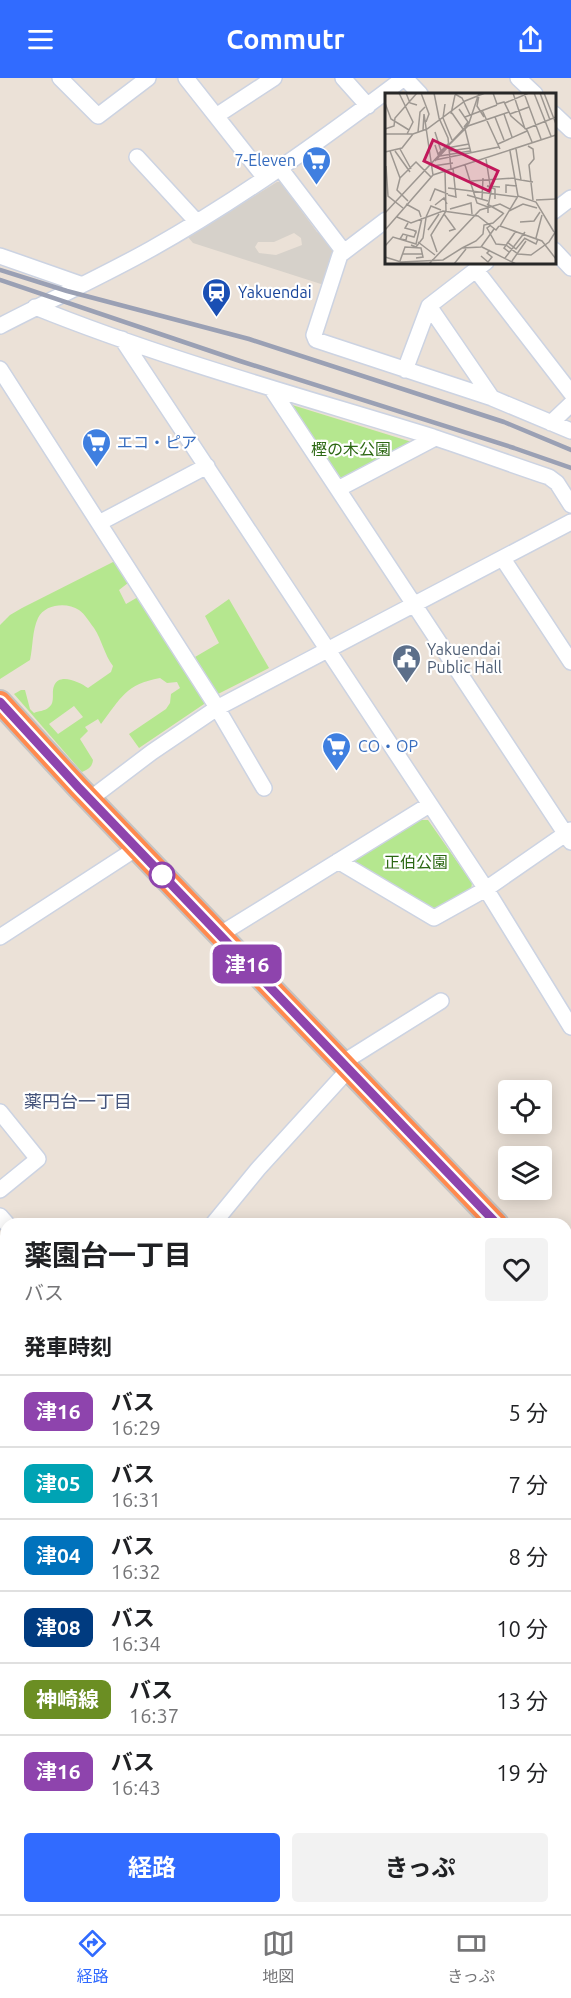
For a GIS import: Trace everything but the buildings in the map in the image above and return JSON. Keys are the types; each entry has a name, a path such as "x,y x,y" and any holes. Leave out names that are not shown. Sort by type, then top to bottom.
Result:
{"highway":[{"path":"0,702 219,935 491,1218"}],"street":[{"path":"60,78 98,116 148,78"},
{"path":"186,78 266,178"},
{"path":"216,116 274,78"},
{"path":"343,78 368,106"},
{"path":"518,78 534,93"},
{"path":"0,326 150,250 266,178 368,106 400,79 419,93"},
{"path":"556,115 571,130"},
{"path":"137,157 196,221"},
{"path":"280,168 344,252"},
{"path":"556,210 571,198"},
{"path":"385,221 340,255 314,335 316,340 492,398 571,431"},
{"path":"556,251 571,268"},
{"path":"0,256 80,284"},
{"path":"405,370 429,306 481,266 571,393"},
{"path":"429,306 492,398"},
{"path":"35,307 122,339 435,438 549,477 557,483 571,505"},
{"path":"122,339 486,889 571,1027"},
{"path":"0,369 217,708 264,788"},
{"path":"271,388 569,836 486,889 434,918 338,861"},
{"path":"551,423 571,404"},
{"path":"338,489 435,438"},
{"path":"99,523 207,466"},
{"path":"90,799 152,752 217,708 571,522"},
{"path":"503,559 571,662"},
{"path":"219,935 429,805"},
{"path":"0,937 137,848"},
{"path":"218,1218 345,1066 441,1000"},
{"path":"0,1112 38,1159 0,1190"}],"green space":[{"name":"樫の木公園","path":"289,404 415,443 343,481"},
{"path":"115,561 128,583 119,590 126,604 138,597 207,702 139,748 129,734 166,709 170,703 171,694 180,688 177,682 167,683 160,678 139,684 119,700 101,724 98,719 85,727 88,731 80,739 93,760 90,768 82,772 14,694 25,690 30,709 34,713 50,706 53,701 54,686 60,680 70,679 88,688 111,672 113,666 97,633 83,614 74,607 63,605 51,607 41,613 35,628 30,660 0,679 0,625 22,608","holes":["74,706 83,717 58,734 49,724"]},
{"path":"229,599 269,668 218,694 195,657 219,643 205,616"},
{"name":"正伯公園","path":"421,820 428,820 472,883 471,890 434,911 353,861"}],"shaded area":[{"path":"277,182 283,182 295,196 298,206 317,232 327,237 335,249 324,285 193,243 188,237","holes":["294,233 301,238 302,245 276,255 259,253 255,247 258,242 274,242"]}],"railway":[{"path":"0,270 67,291 249,339 504,422 571,450"},
{"path":"0,280 240,361 571,468"}],"bus line":[{"name":"津16","path":"0,702 78,787 491,1218"}],"place":[{"name":"7-Eleven","path":"317,186"},
{"name":"Yakuendai","path":"217,318"},
{"name":"エコ・ピア","path":"96,468"},
{"name":"Yakuendai Public Hall","path":"406,684"},
{"name":"CO・OP","path":"337,772"}],"district":[{"name":"薬円台一丁目","path":"78,1102"}]}
